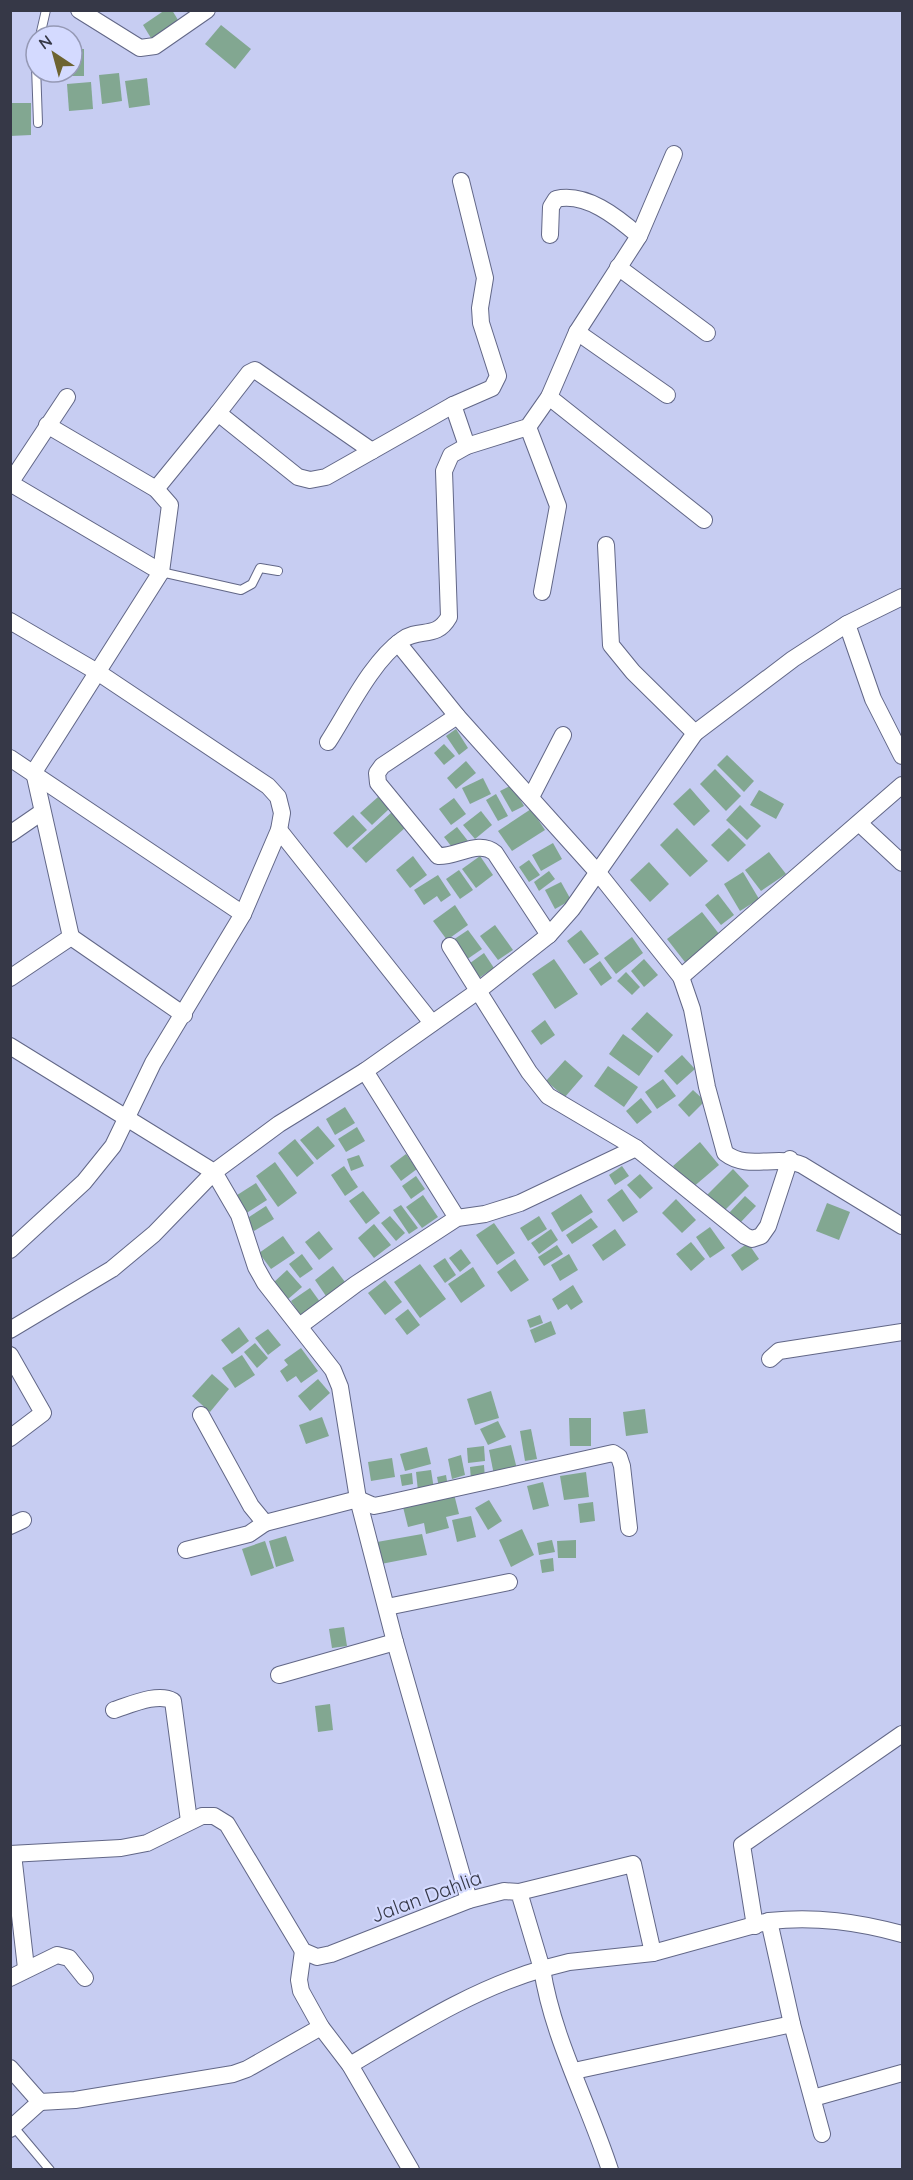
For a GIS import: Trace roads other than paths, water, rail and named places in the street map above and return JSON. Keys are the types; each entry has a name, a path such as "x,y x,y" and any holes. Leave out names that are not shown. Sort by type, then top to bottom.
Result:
{"street":[{"path":"79,10 140,48 147,49 155,46 207,10"},
{"path":"328,742 366,683 398,643 409,635 436,632 443,627 449,617 444,471 452,455 467,446 528,427 549,397 577,332 639,236 674,154"},
{"path":"218,413 297,477 326,477 453,405 492,388 498,376 481,323 480,308 486,278 461,181"},
{"path":"550,235 551,207 556,200 566,197 606,210 639,236"},
{"path":"618,267 707,333"},
{"path":"577,332 668,395"},
{"path":"156,489 249,373 255,370 263,372 372,451"},
{"path":"549,397 704,520"},
{"path":"67,398 10,483 161,572"},
{"path":"453,405 467,446"},
{"path":"47,425 156,489 170,505 161,572 99,674 34,772 71,937 184,1015"},
{"path":"528,427 558,506 542,592"},
{"path":"606,544 611,645 633,672 695,734"},
{"path":"10,1330 112,1269 154,1234 214,1172 279,1124 365,1071 478,991 549,935 599,874 695,734 793,659 847,624 903,597"},
{"path":"10,621 99,674 268,786 278,797 282,813 279,830 243,914 153,1063 112,1146 84,1182 10,1250"},
{"path":"847,624 873,699 903,756"},
{"path":"398,643 457,717 599,874 681,977 692,1009 707,1087 725,1153 743,1163 790,1160 903,1226"},
{"path":"457,717 382,766 376,773 378,783 438,856 447,857 479,847 488,847 495,853 549,935"},
{"path":"531,797 563,735"},
{"path":"10,758 243,914"},
{"path":"681,977 903,785"},
{"path":"10,834 42,812"},
{"path":"859,823 903,863"},
{"path":"279,830 432,1023"},
{"path":"10,978 71,937"},
{"path":"450,946 530,1072 548,1096 636,1148 752,1239 761,1236 768,1226 790,1160"},
{"path":"10,1046 214,1172 239,1215 256,1267 265,1283 301,1325 333,1370 340,1387 358,1499 394,1642 469,1900"},
{"path":"365,1071 457,1218"},
{"path":"301,1325 356,1284 457,1218 486,1214 520,1203 636,1148"},
{"path":"770,1359 779,1351 903,1332"},
{"path":"10,1355 44,1413 10,1438"},
{"path":"201,1415 251,1506 265,1523"},
{"path":"186,1550 249,1534 265,1523 358,1499 374,1506 613,1453 620,1457 622,1466 629,1528"},
{"path":"387,1607 509,1582"},
{"path":"279,1675 394,1642"},
{"path":"114,1710 156,1699 168,1698 173,1701 189,1821"},
{"path":"822,2134 762,1924 742,1845 903,1734"},
{"path":"26,1968 12,1854 138,1845 167,1835 189,1821 202,1816 214,1816 227,1824 303,1951 299,1980 321,2027 350,2065 411,2169"},
{"name":"Jalan Dahlia","path":"303,1951 317,1957 331,1954 469,1900 504,1891 519,1892 633,1864 653,1953"},
{"path":"519,1892 542,1969 549,2011 610,2169"},
{"path":"350,2065 457,2004 518,1976 569,1962 653,1953 762,1924 792,1919 872,1924 903,1934"},
{"path":"10,1978 50,1957 63,1955 69,1958 85,1978"},
{"path":"574,2071 792,2024"},
{"path":"12,2128 40,2102 75,2100 233,2074 248,2069 321,2027"},
{"path":"10,2068 40,2102"},
{"path":"813,2098 903,2073"}],"lane":[{"path":"37,84 38,123"},
{"path":"161,572 241,590 252,584 260,568 278,571"},
{"path":"12,2128 50,2169"}]}
